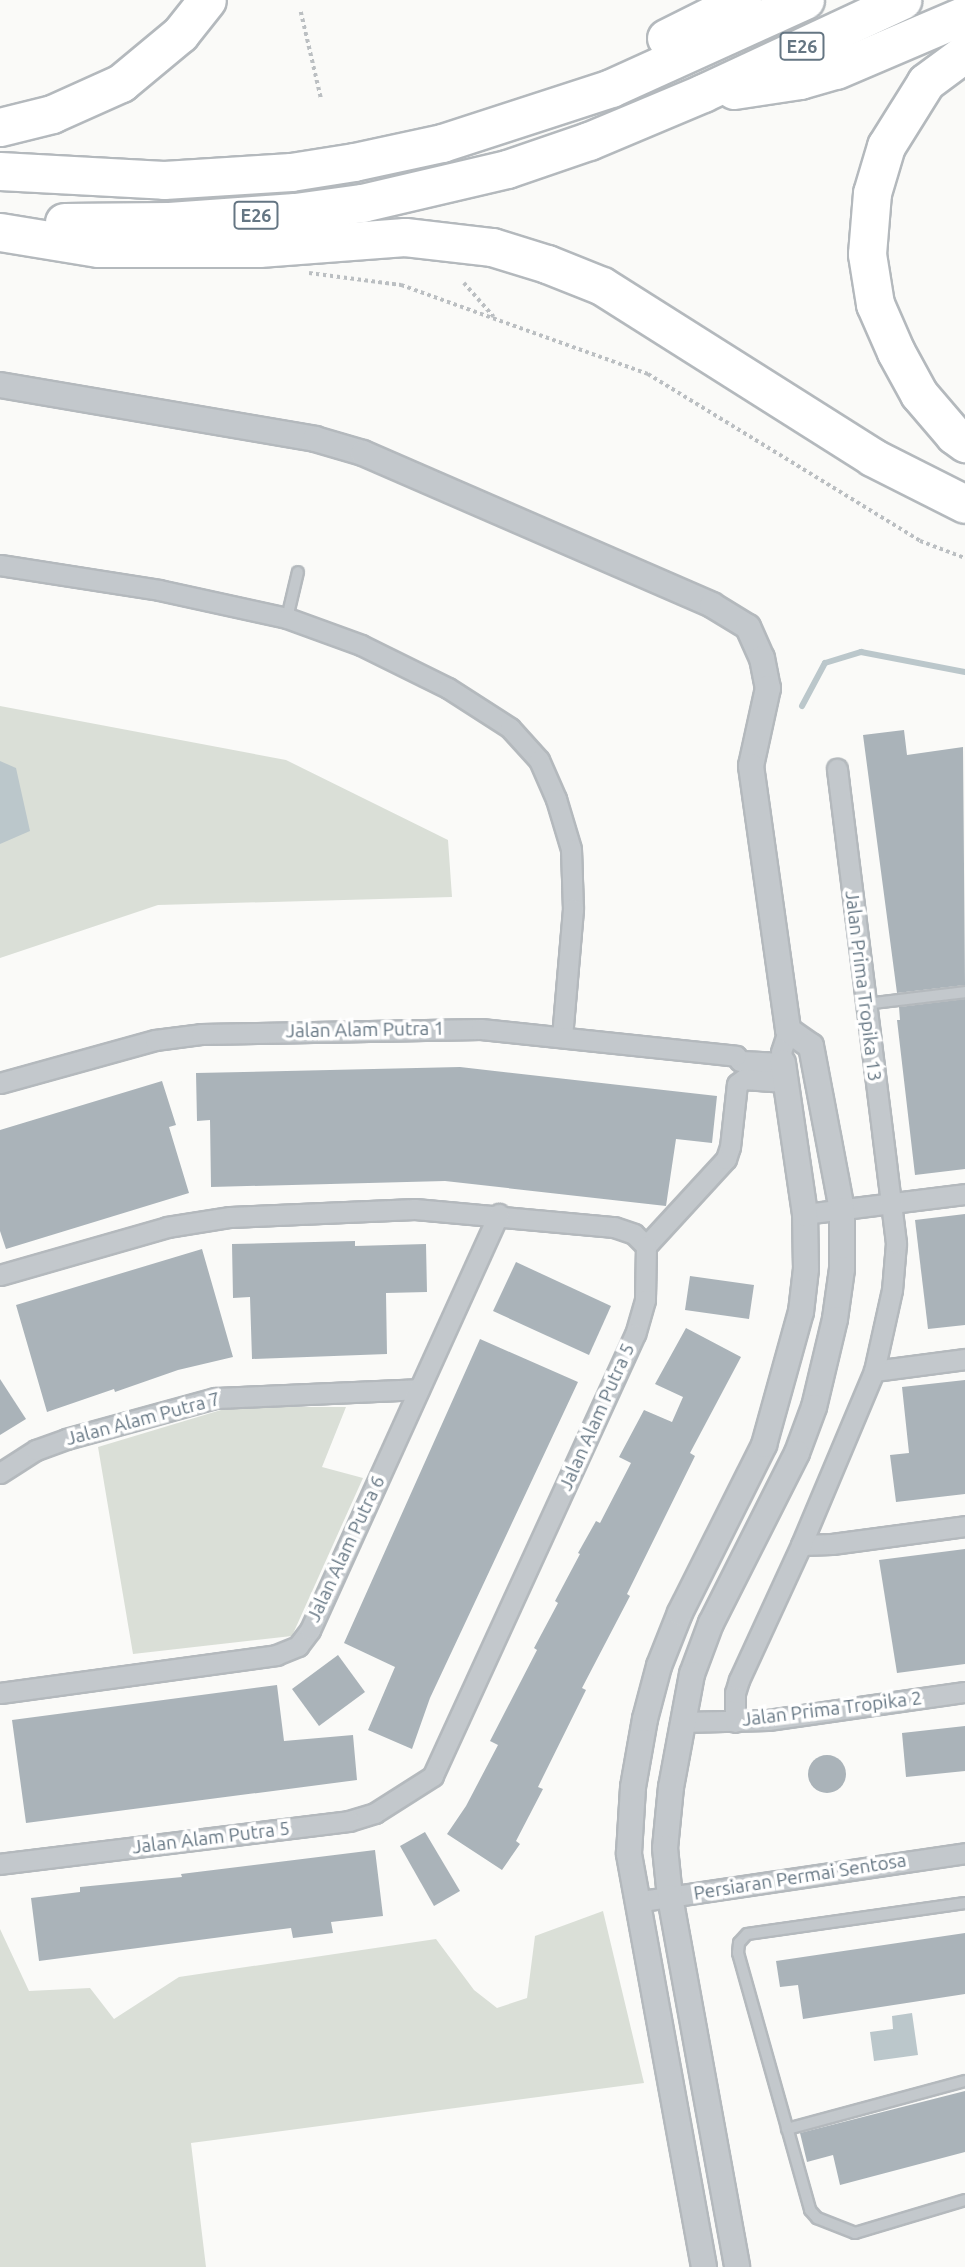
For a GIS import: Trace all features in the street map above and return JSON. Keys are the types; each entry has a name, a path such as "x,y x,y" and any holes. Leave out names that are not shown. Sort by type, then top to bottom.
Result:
{"highway":[{"path":"0,127 52,114 121,83 180,34 207,0"},
{"path":"611,88 667,38 741,0"},
{"name":"E26","path":"0,172 164,180 291,172 442,143 611,88 805,0"},
{"name":"E26","path":"0,220 180,220 295,212 362,203 508,169 589,141 703,93 902,0"},
{"path":"703,93 764,87 836,71 965,15"},
{"path":"965,53 926,82 886,146 872,193 867,254 875,304 896,352 919,394 954,435 965,443"},
{"path":"0,232 98,248 259,248 405,236 492,247 547,264 602,286 872,457 965,503"}],"street":[{"path":"0,385 315,439 363,453 712,605 748,627 762,658 768,688 751,766 805,1214 806,1269 801,1312 764,1445 680,1613 659,1666 645,1719 634,1787 629,1853 635,1902 704,2267"},
{"path":"0,565 159,590 287,618 360,645 448,688 510,728 539,760 556,799 571,849 573,909 562,1037"},
{"name":"Jalan Prima Tropika 13","path":"735,1722 735,1693 739,1680 801,1545 874,1371 892,1290 895,1243 891,1204 837,769"},
{"name":"Jalan Alam Putra 1","path":"0,1083 155,1040 201,1034 441,1027 736,1056 740,1061 784,1057"},
{"path":"0,1275 167,1227 230,1217 415,1209 499,1214 626,1229 646,1246 726,1159 730,1147 737,1084 784,1057 811,1046 842,1210 842,1269 835,1319 814,1407 797,1453 711,1623 692,1674 690,1722 665,1848 670,1897 737,2267"},
{"path":"805,1214 965,1194"},
{"name":"Jalan Alam Putra 6","path":"0,1693 276,1654 298,1646 310,1630 499,1214"},
{"name":"Jalan Alam Putra 5","path":"0,1864 349,1821 375,1813 433,1776 635,1334 645,1300 646,1246"},
{"path":"874,1371 965,1359"},
{"name":"Jalan Alam Putra 7","path":"0,1473 36,1450 66,1439 215,1398 419,1389"},
{"path":"801,1545 832,1544 965,1526"},
{"name":"Jalan Prima Tropika 2","path":"690,1722 768,1720 965,1692"},
{"name":"Persiaran Permai Sentosa","path":"635,1902 965,1853"}],"lane":[{"path":"287,618 298,572"},
{"path":"865,1004 965,992"},
{"path":"965,1903 747,1934 739,1943 738,1953 810,2210 817,2218 855,2234 965,2200"},
{"path":"787,2129 965,2081"}],"path":[{"path":"301,12 321,99"},
{"path":"299,272 401,285 648,374 920,541 965,558"},
{"path":"464,283 495,319"}],"shaded area":[{"path":"0,706 286,760 448,840 452,897 158,905 0,958"},
{"path":"0,761 16,768 30,831 0,844"},
{"path":"231,1407 346,1407 322,1467 363,1478 292,1636 133,1654 98,1447"},
{"path":"603,1911 644,2083 191,2143 206,2267 0,2267 0,1929 29,1991 90,1988 114,2019 179,1977 436,1939 474,1990 497,2008 527,1998 535,1936"},
{"path":"912,2013 918,2055 874,2061 870,2032 893,2029 892,2016"}],"building":[{"path":"904,730 907,755 963,747 965,985 897,993 863,735"},
{"path":"965,999 965,1169 915,1175 897,1020 900,1020 899,1007"},
{"path":"460,1067 717,1096 712,1143 676,1139 666,1206 445,1181 211,1187 210,1120 197,1121 196,1073"},
{"path":"162,1081 176,1125 169,1127 189,1193 6,1249 0,1231 0,1130"},
{"path":"965,1214 965,1325 928,1329 915,1220"},
{"path":"355,1241 355,1246 426,1244 427,1292 386,1293 387,1354 252,1359 250,1297 233,1298 232,1244"},
{"path":"202,1249 233,1357 178,1370 47,1412 16,1305"},
{"path":"516,1262 611,1306 589,1355 493,1311"},
{"path":"690,1276 754,1285 749,1319 685,1310"},
{"path":"686,1328 741,1357 690,1453 695,1456 627,1594 630,1596 582,1688 586,1690 538,1787 543,1789 516,1841 520,1844 502,1870 447,1834 466,1806 498,1745 490,1741 537,1650 534,1648 558,1603 555,1601 580,1554 578,1553 596,1521 600,1523 631,1463 619,1457 644,1410 672,1422 683,1397 655,1384"},
{"path":"480,1339 578,1382 430,1698 412,1749 368,1730 395,1667 344,1643"},
{"path":"0,1379 26,1419 0,1435"},
{"path":"965,1380 965,1494 896,1502 890,1455 909,1453 902,1387"},
{"path":"965,1549 965,1664 897,1673 879,1560"},
{"path":"338,1655 365,1692 319,1726 292,1689"},
{"path":"277,1685 284,1741 353,1735 357,1780 26,1823 12,1720"},
{"path":"965,1726 965,1771 906,1777 902,1733"},
{"path":"827,1755 840,1761 846,1774 840,1787 827,1793 814,1787 808,1774 814,1761"},
{"path":"425,1832 460,1891 434,1906 400,1846"},
{"path":"375,1850 383,1916 331,1922 333,1933 293,1938 291,1928 39,1961 31,1898 80,1892 80,1887 182,1877 181,1874"},
{"path":"965,1933 965,1994 803,2019 798,1985 780,1987 776,1961"},
{"path":"965,2091 965,2152 840,2185 833,2155 807,2162 800,2133"}],"waterway":[{"path":"802,706 825,663 861,652 965,672"}]}
